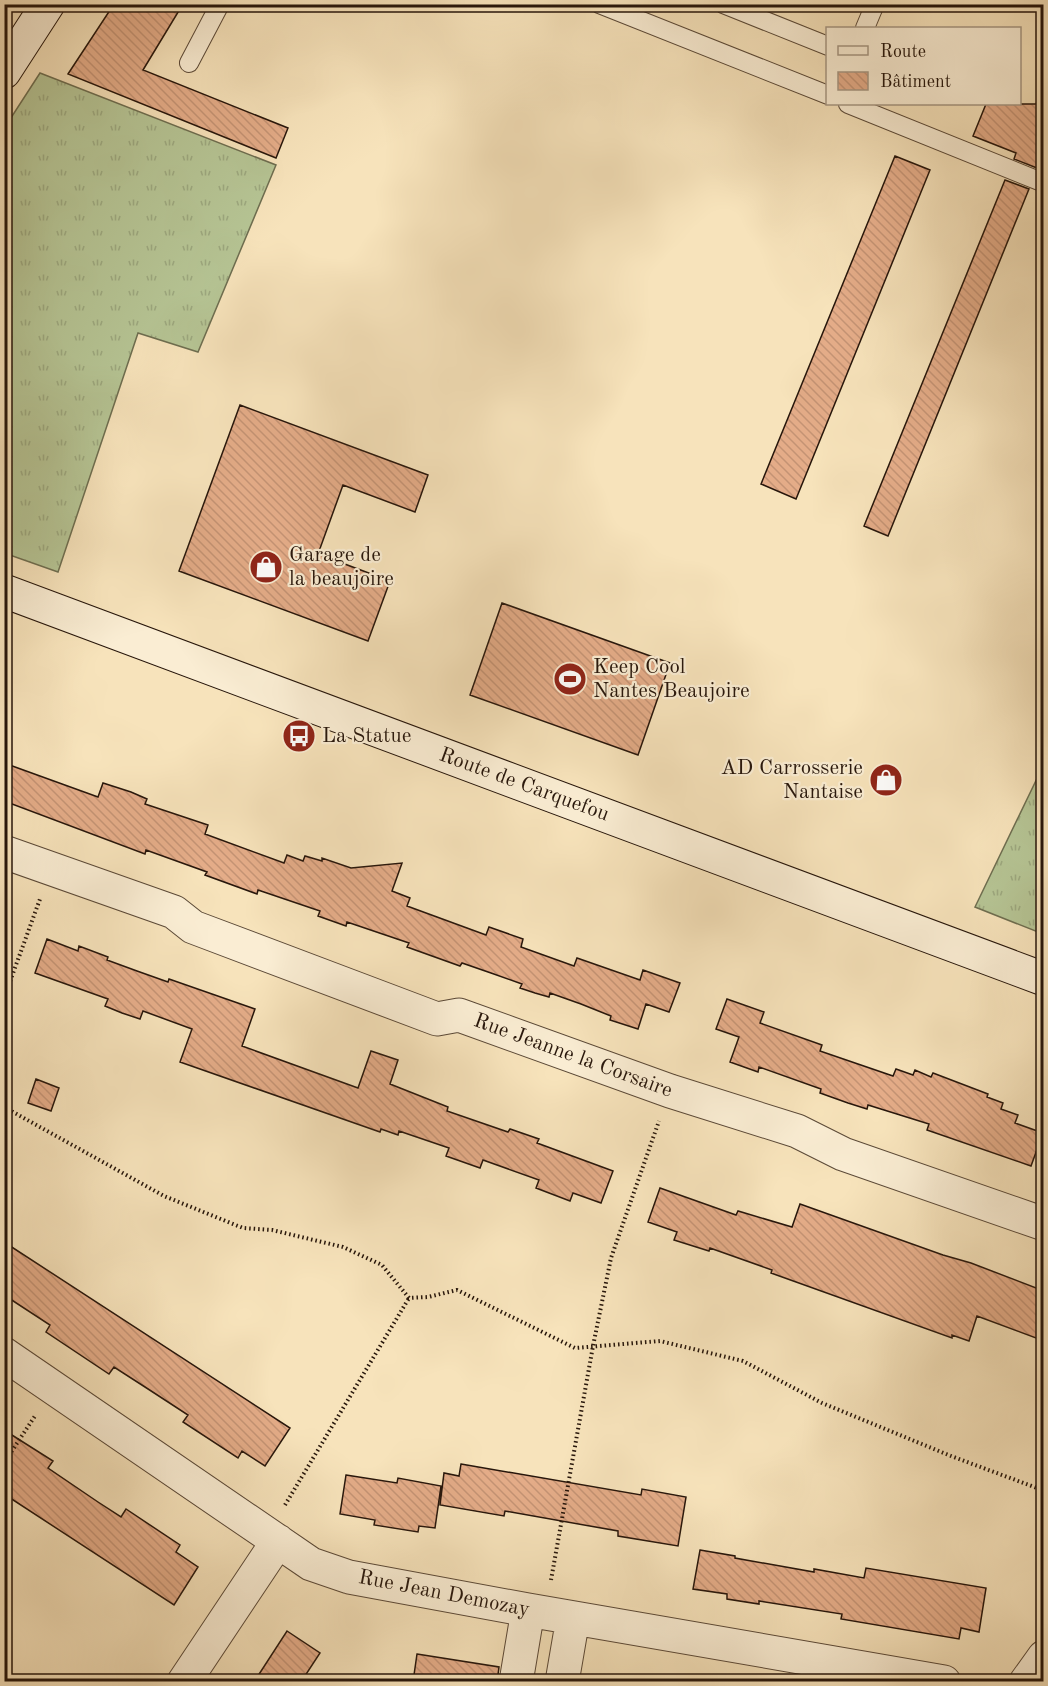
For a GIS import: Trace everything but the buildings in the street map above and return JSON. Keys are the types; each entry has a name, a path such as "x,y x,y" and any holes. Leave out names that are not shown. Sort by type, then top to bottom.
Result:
{"street":[{"path":"4,72 48,4"},
{"name":"Route de Carquefou","path":"4,591 1044,979"},
{"name":"Rue Jeanne la Corsaire","path":"4,852 174,912 193,927 437,1019 459,1015 670,1091 797,1131 843,1154 1044,1224"},
{"name":"Rue Jean Demozay","path":"4,1354 311,1564 349,1576 549,1614 944,1682"},
{"path":"184,1682 278,1540"},
{"path":"516,1682 549,1614"},
{"path":"549,1614 562,1682"},
{"path":"1026,1682 1044,1657"}],"lane":[{"path":"189,63 220,4"},
{"path":"599,4 826,94"},
{"path":"723,4 826,45"},
{"path":"865,27 875,4"},
{"path":"850,105 1044,183"}],"path":[{"path":"4,998 51,868"},
{"path":"549,1614 593,1346 611,1258 670,1091"},
{"path":"4,1107 164,1196 243,1228 272,1230 343,1247 382,1265 409,1298"},
{"path":"409,1298 428,1297 457,1290 575,1348 660,1341 743,1361 822,1403 951,1456 1037,1488 1044,1496"},
{"path":"278,1540 280,1512 409,1298"},
{"path":"4,1463 53,1387"}],"green space":[{"path":"40,73 276,165 198,352 138,333 58,572 4,553 5,127"},
{"path":"1043,766 1043,934 975,907"}],"place":[{"name":"Garage de la beaujoire","path":"266,567"},
{"name":"Keep Cool Nantes Beaujoire","path":"570,679"},
{"name":"La Statue","path":"299,736"},
{"name":"AD Carrosserie Nantaise","path":"886,780"}]}
